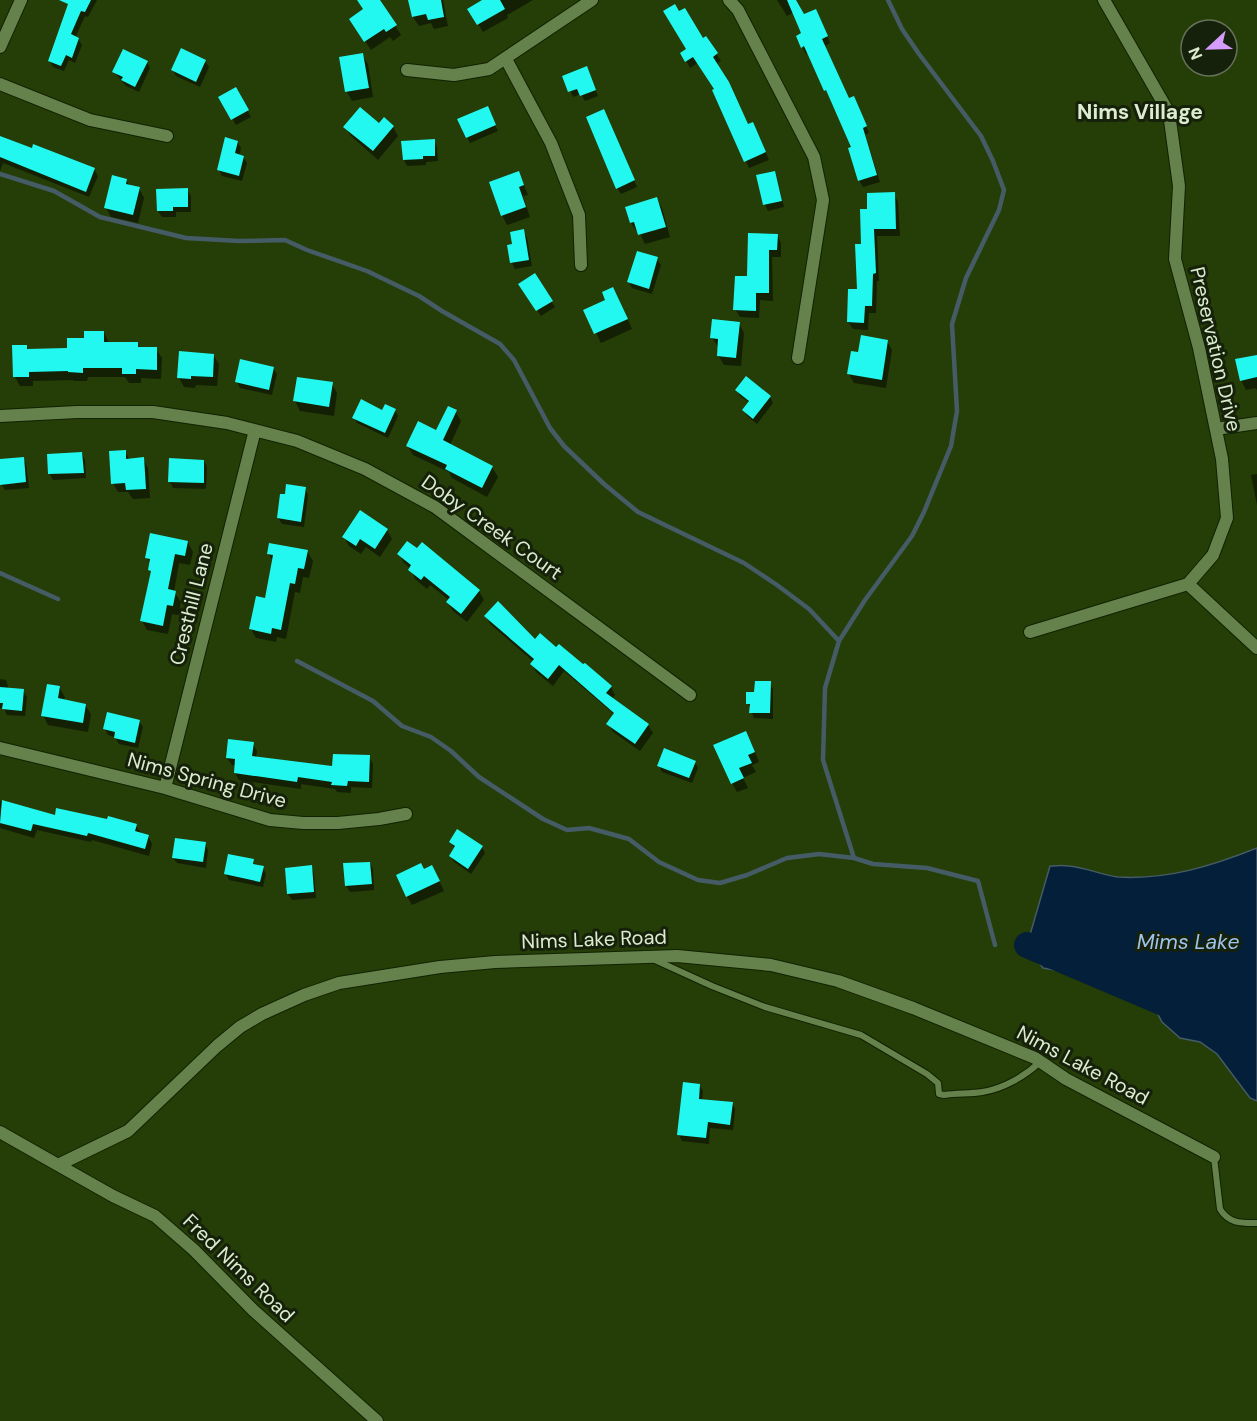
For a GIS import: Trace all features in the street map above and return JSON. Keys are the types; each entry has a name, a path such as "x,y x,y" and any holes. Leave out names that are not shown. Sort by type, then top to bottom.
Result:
{"street":[{"path":"0,47 21,0"},
{"path":"407,70 454,75 489,69 592,0"},
{"path":"729,0 738,10 814,157 823,200 798,358"},
{"name":"Preservation Drive","path":"1104,0 1169,113 1179,186 1174,259 1199,348 1222,459 1227,518 1213,555 1188,584"},
{"path":"506,58 551,143 579,215 581,265"},
{"path":"0,84 90,120 167,136"},
{"name":"Doby Creek Court","path":"0,416 77,412 153,412 227,423 297,441 365,469 435,507 690,695"},
{"path":"1216,429 1257,423"},
{"name":"Cresthill Lane","path":"165,788 255,430"},
{"path":"1030,632 1188,584 1257,648"},
{"name":"Nims Spring Drive","path":"0,748 165,788 270,820 338,823 406,814"},
{"name":"Nims Lake Road","path":"58,1165 128,1131 240,1027 304,995 339,983 440,967 548,959 677,956 771,965 838,981 967,1029 1041,1062 1066,1079 1214,1157"},
{"path":"0,1132 58,1165"},
{"name":"Fred Nims Road","path":"58,1165 113,1196 156,1216 194,1250 253,1311 377,1421"}],"lane":[{"path":"647,957 765,1007 861,1035 927,1074 938,1083 939,1094 985,1092 1011,1082 1041,1062"},
{"path":"1214,1157 1220,1209 1224,1215 1238,1224 1257,1223"}],"water":[{"name":"Mims Lake","path":"1257,848 1257,1101 1250,1098 1217,1054 1200,1042 1180,1038 1162,1022 1152,1003 1126,982 1043,968 1027,945 1050,866 1074,867 1118,877 1154,876 1206,866"}],"building":[{"path":"59,0 91,0 85,12 81,11 71,34 79,38 72,58 66,55 61,66 48,61 68,4"},
{"path":"357,0 380,0 397,25 386,32 384,29 364,42 349,19 363,9"},
{"path":"408,0 441,0 444,17 428,20 426,14 412,17"},
{"path":"482,0 500,0 505,9 477,25 467,9"},
{"path":"787,0 796,0 804,14 816,9 828,36 822,39 849,98 854,96 867,126 863,128 877,175 858,181 848,148 851,147 804,46 801,48 796,36 801,33"},
{"path":"675,4 679,11 685,8 703,38 706,36 718,53 713,57 729,82 748,124 753,122 766,152 744,162 712,90 714,89 693,57 685,62 680,53 686,49 663,11"},
{"path":"181,48 206,60 196,82 171,70"},
{"path":"123,49 148,61 135,87 121,80 123,77 112,72"},
{"path":"363,53 369,88 345,92 339,57"},
{"path":"587,66 596,90 580,96 577,89 568,92 562,76"},
{"path":"236,87 249,110 231,120 218,97"},
{"path":"488,106 496,125 466,138 457,119"},
{"path":"360,107 379,123 384,117 394,126 373,151 343,127"},
{"path":"604,109 635,180 616,189 586,117"},
{"path":"0,136 32,148 33,144 95,168 86,192 0,157"},
{"path":"225,137 238,141 235,153 244,156 239,176 217,170"},
{"path":"435,139 435,156 403,160 401,141"},
{"path":"519,171 524,185 519,187 526,207 501,216 489,182"},
{"path":"775,171 782,201 763,205 756,175"},
{"path":"112,175 127,179 126,184 140,187 133,215 104,208"},
{"path":"188,188 188,207 173,207 173,211 157,211 156,189"},
{"path":"895,192 896,229 874,229 876,273 873,274 872,306 865,306 864,323 847,322 848,289 857,289 855,244 861,244 860,209 867,209 867,193"},
{"path":"657,197 666,227 638,235 634,222 630,223 625,207"},
{"path":"524,229 529,260 510,263 507,245 512,244 510,232"},
{"path":"748,233 778,234 777,250 769,250 769,293 756,293 756,311 733,310 735,276 747,276"},
{"path":"637,251 658,257 649,289 627,282"},
{"path":"535,273 553,301 536,311 518,284"},
{"path":"613,287 628,319 594,334 583,310 605,300 602,292"},
{"path":"712,319 740,322 736,358 717,356 718,339 710,338"},
{"path":"84,331 104,331 104,342 138,342 138,347 157,347 157,370 136,369 136,374 122,374 122,368 83,368 83,373 29,372 29,377 13,377 12,345 27,345 27,349 67,348 67,338 84,338"},
{"path":"861,335 888,340 882,380 847,374 851,351 858,352"},
{"path":"179,351 214,354 213,377 177,378"},
{"path":"1257,355 1257,377 1240,381 1235,359"},
{"path":"240,359 274,367 269,390 235,382"},
{"path":"746,376 771,396 753,419 742,410 749,401 735,390"},
{"path":"297,377 333,382 329,407 293,401"},
{"path":"361,399 382,410 385,404 396,409 385,433 352,418"},
{"path":"448,406 457,410 443,440 493,466 482,488 445,469 447,465 406,446 418,421 436,430"},
{"path":"126,450 126,459 144,457 146,489 126,490 125,483 111,484 109,451"},
{"path":"82,452 84,473 48,474 47,454"},
{"path":"24,457 26,482 0,485 0,459"},
{"path":"169,458 204,460 204,483 168,482"},
{"path":"286,484 306,487 301,522 277,518 280,494 285,494"},
{"path":"360,510 388,529 375,549 360,539 356,546 342,537"},
{"path":"150,533 188,541 185,556 175,554 168,589 176,591 173,606 167,605 163,626 140,621 151,571 148,570 150,559 145,558"},
{"path":"407,541 417,548 422,542 480,590 461,614 446,602 450,597 424,576 421,580 408,570 411,565 397,554"},
{"path":"269,543 308,550 304,569 298,568 295,584 290,583 281,630 272,628 271,634 249,629 256,596 265,598 273,555 267,554"},
{"path":"498,601 535,639 540,633 556,647 559,644 583,664 585,663 612,686 606,693 649,724 635,744 606,724 614,713 559,665 548,679 530,664 534,659 484,616"},
{"path":"755,681 771,681 770,713 749,713 750,704 746,704 746,692 754,692"},
{"path":"47,684 60,686 58,698 86,704 83,723 41,716"},
{"path":"0,687 24,689 22,711 2,709"},
{"path":"107,712 140,720 135,743 114,738 115,732 103,729"},
{"path":"746,731 755,752 748,755 752,763 739,768 744,778 731,784 713,745"},
{"path":"228,739 254,742 252,756 332,766 333,754 370,755 369,782 348,781 347,786 331,785 332,782 298,777 297,782 234,773 235,759 226,758"},
{"path":"664,748 696,761 689,778 657,766"},
{"path":"2,800 55,815 56,808 107,819 108,816 137,824 135,831 149,835 145,849 88,833 87,836 33,824 31,831 0,823"},
{"path":"457,829 483,846 468,869 449,856 455,846 449,842"},
{"path":"175,838 206,842 203,862 172,858"},
{"path":"228,854 254,859 253,864 264,866 260,882 224,874"},
{"path":"370,862 372,884 345,886 343,863"},
{"path":"421,863 424,869 432,865 440,881 406,897 396,875"},
{"path":"312,865 314,892 287,894 285,868"},
{"path":"683,1082 700,1084 699,1099 733,1102 730,1125 708,1122 706,1138 677,1135"}],"waterway":[{"path":"854,858 823,760 825,688 839,641 865,600 912,536 951,446 957,411 952,324 966,278 999,210 1004,190 981,136 919,54 902,29 888,0"},
{"path":"0,174 54,191 100,217 186,238 239,241 285,240 367,271 419,296 500,344 514,360 550,428 564,446 638,512 744,563 809,609 839,641"},
{"path":"0,573 58,599"},
{"path":"297,661 373,701 402,726 431,737 451,751 479,777 543,819 567,830 589,828 629,839 659,862 698,880 720,883 747,875 787,858 819,854 854,858 873,864 927,868 978,881 995,945"},
{"path":"1027,945 1173,1007"}],"district":[{"name":"Nims Village","path":"1140,112"}]}
